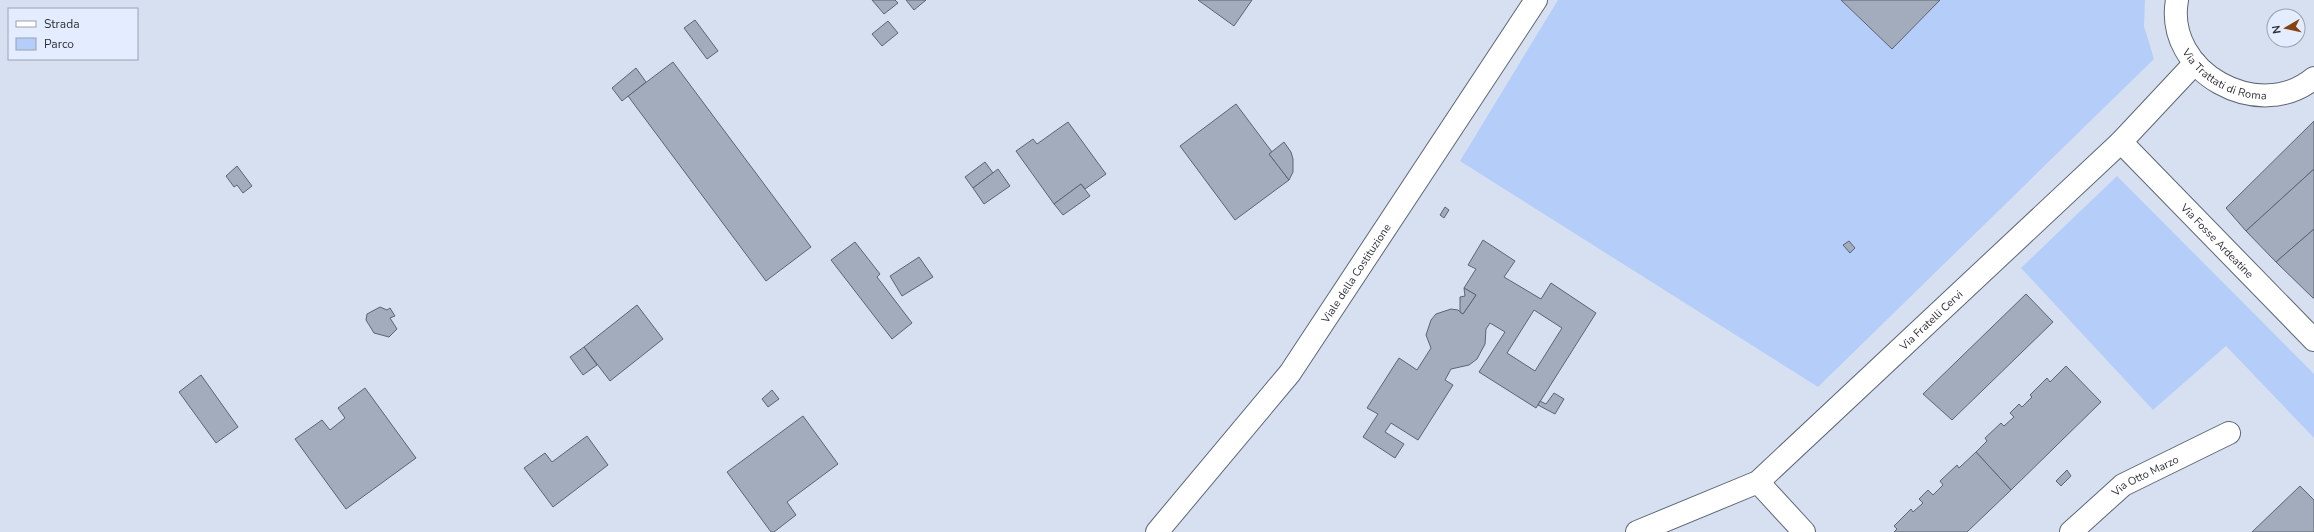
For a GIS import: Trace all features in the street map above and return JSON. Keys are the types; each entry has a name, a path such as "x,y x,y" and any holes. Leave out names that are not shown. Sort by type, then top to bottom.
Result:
{"street":[{"name":"Viale della Costituzione","path":"1166,529 1290,373 1536,0"},
{"name":"Via Trattati di Roma","path":"2177,0 2177,26 2184,46 2195,63 2210,78 2229,89 2249,95 2270,95 2291,91 2314,78"},
{"name":"Via Fratelli Cervi","path":"1637,532 1758,482 2121,142 2195,63"},
{"name":"Via Fosse Ardeatine","path":"2121,142 2314,340"},
{"name":"Via Otto Marzo","path":"2071,532 2123,485 2229,433"},
{"path":"1758,482 1804,532"}],"green space":[{"path":"1558,0 2145,0 2144,26 2154,59 1818,387 1460,161"},
{"path":"2117,176 2314,374 2314,438 2226,346 2153,410 2021,268"}],"building":[{"path":"872,0 895,0 898,3 884,14"},
{"path":"906,0 926,0 914,10"},
{"path":"1198,0 1252,0 1234,26"},
{"path":"1841,0 1940,0 1892,49"},
{"path":"695,20 718,51 707,59 684,28"},
{"path":"888,21 898,33 882,46 872,34"},
{"path":"673,62 811,247 766,281 628,96"},
{"path":"636,68 646,82 622,101 612,88"},
{"path":"1236,104 1272,152 1269,154 1289,180 1235,220 1180,146"},
{"path":"2314,121 2314,169 2246,231 2226,208"},
{"path":"1068,122 1106,174 1085,189 1081,184 1054,204 1016,151 1033,139 1037,144"},
{"path":"1284,142 1291,152 1293,159 1293,172 1289,180 1269,154"},
{"path":"985,162 993,173 973,188 965,177"},
{"path":"237,166 252,186 243,193 237,185 234,187 226,176"},
{"path":"998,169 1010,186 984,204 973,188"},
{"path":"2314,169 2314,229 2276,262 2246,231"},
{"path":"1081,184 1090,196 1063,215 1054,204"},
{"path":"1445,207 1449,210 1444,218 1440,215"},
{"path":"2314,229 2314,298 2313,298 2276,262"},
{"path":"1483,240 1515,261 1504,277 1541,299 1551,283 1596,313 1536,408 1479,372 1505,332 1490,323 1486,329 1485,344 1477,359 1469,365 1451,369 1445,380 1453,385 1418,440 1391,423 1385,432 1404,444 1395,458 1363,437 1378,414 1367,408 1399,358 1417,370 1431,348 1426,335 1431,320 1436,314 1451,309 1458,310 1463,314 1476,295 1464,288 1476,269 1468,265","holes":["1534,310 1562,328 1535,371 1507,353"]},
{"path":"1849,241 1855,248 1850,253 1843,245"},
{"path":"855,242 880,274 877,277 912,323 892,339 831,260"},
{"path":"919,257 933,277 902,296 890,276"},
{"path":"1464,288 1476,295 1463,314 1460,312 1460,297 1465,296"},
{"path":"2026,294 2053,322 1952,420 1923,394"},
{"path":"637,305 663,339 610,381 584,347"},
{"path":"380,307 387,310 390,308 395,316 390,318 397,329 389,337 374,333 366,320 367,314"},
{"path":"584,347 597,365 583,375 570,357"},
{"path":"2066,366 2101,402 2011,490 1976,452 1987,441 1985,438 2001,423 2004,426 2014,417 2010,413 2019,404 2022,407 2032,397 2030,395 2047,378 2050,382"},
{"path":"201,375 238,427 216,443 179,392"},
{"path":"365,388 416,458 346,509 295,439 322,420 330,430 345,418 338,408"},
{"path":"772,390 779,399 768,407 762,399"},
{"path":"1554,393 1564,399 1555,414 1538,405 1540,401 1546,404"},
{"path":"803,416 838,464 787,502 796,515 774,532 771,532 727,472"},
{"path":"587,436 608,465 553,507 524,468 545,453 552,462"},
{"path":"1976,452 2011,490 1967,532 1894,532 1897,529 1894,526 1911,509 1913,512 1923,503 1919,499 1928,490 1933,495 1943,485 1940,481 1957,465 1959,468"},
{"path":"2067,470 2071,476 2061,486 2056,481"},
{"path":"2300,486 2314,500 2314,532 2252,532"}]}
